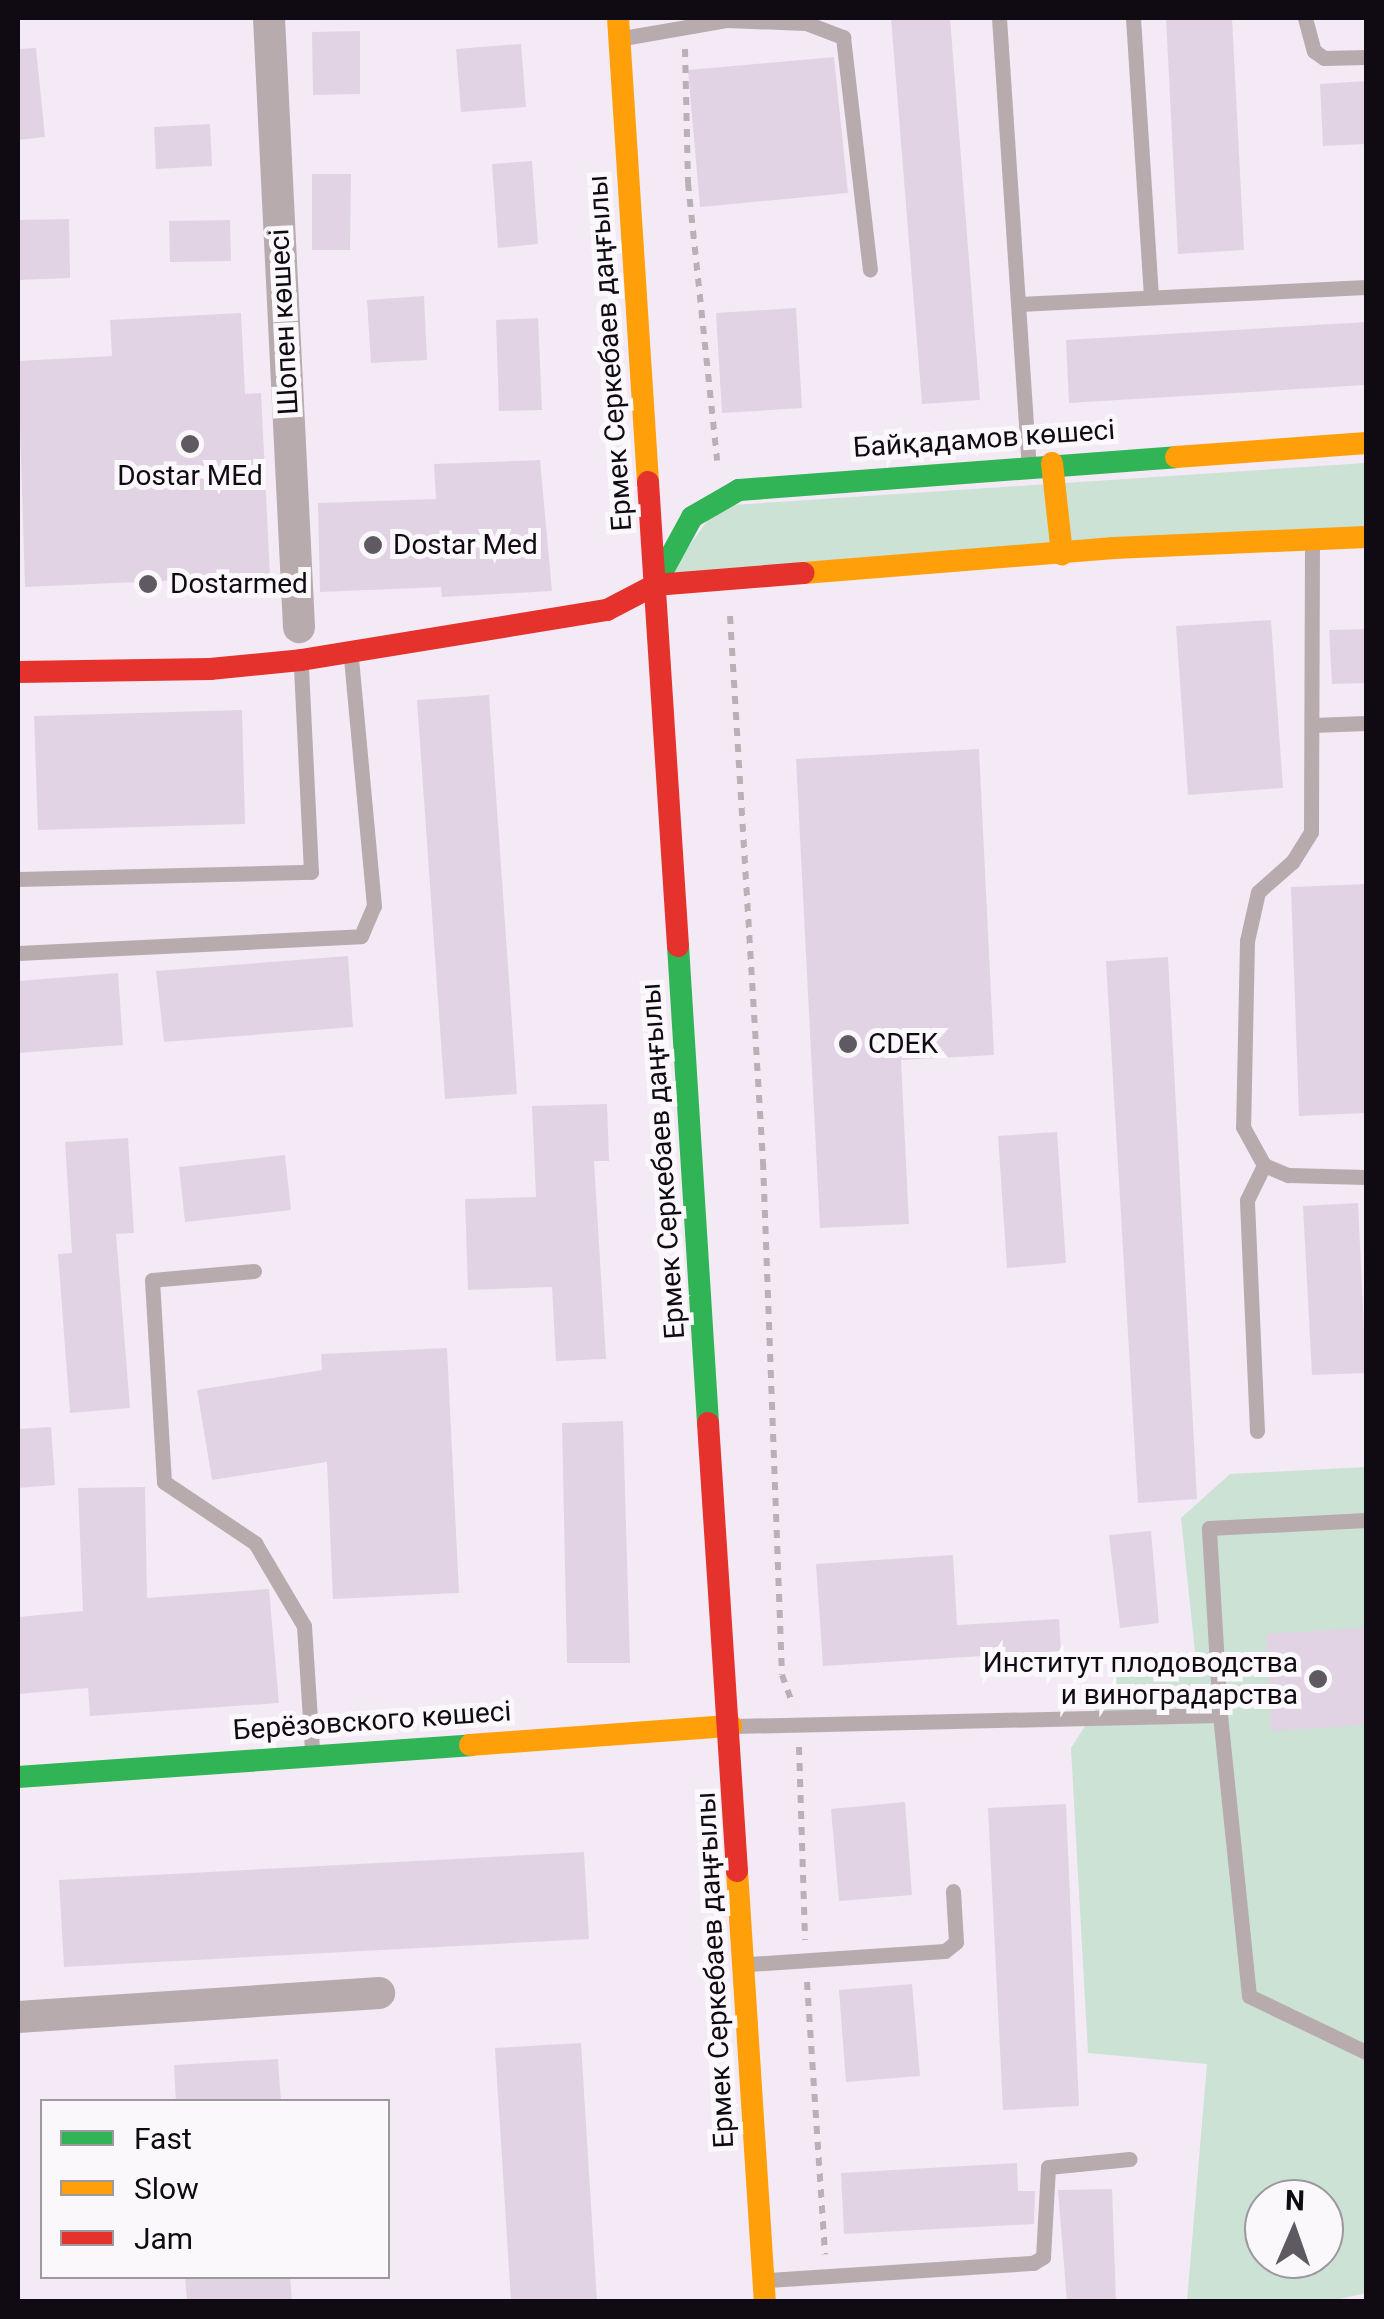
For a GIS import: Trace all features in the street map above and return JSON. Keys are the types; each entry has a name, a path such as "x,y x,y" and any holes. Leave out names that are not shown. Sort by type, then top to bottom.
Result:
{"street":[{"name":"Шопен көшесі","path":"270,18 299,626"},
{"name":"Ермек Серкебаев даңғылы","path":"619,28 764,2291"},
{"name":"Байқадамов көшесі","path":"723,496 1040,464 1366,443"},
{"path":"1040,464 1062,554"},
{"path":"654,585 692,516 723,496"},
{"path":"18,672 210,669 301,660 607,610 654,585 1062,554 1366,537"},
{"name":"Берёзовского көшесі","path":"18,1777 730,1726"},
{"path":"18,2017 380,1993"}],"lane":[{"path":"999,18 1019,304 1040,464"},
{"path":"1134,18 1150,296"},
{"path":"1305,18 1314,51 1324,58 1366,57"},
{"path":"619,28 684,28 728,20 806,22 843,37 870,269"},
{"path":"1019,304 1366,287"},
{"path":"1312,539 1311,832 1292,862 1258,892 1246,941 1243,1128 1264,1165 1288,1175 1366,1176"},
{"path":"18,879 311,872 299,626"},
{"path":"18,954 361,936 374,906 351,652"},
{"path":"1312,725 1366,723"},
{"path":"1257,1431 1247,1200 1264,1165"},
{"path":"254,1270 152,1280 164,1482 255,1544 304,1626 312,1754"},
{"path":"1366,1520 1209,1528 1220,1715 1249,1996 1366,2052"},
{"path":"730,1726 1220,1715"},
{"path":"745,1964 945,1951 956,1942 953,1891"},
{"path":"764,2291 826,2276 1033,2264 1043,2257 1048,2166 1130,2159"}],"path":[{"path":"684,28 697,296 723,496"},
{"path":"728,580 763,1162 782,1676 798,1724 806,1961 826,2276"}],"green space":[{"path":"1366,463 1366,528 669,574 718,506"},
{"path":"1366,1467 1366,2293 1327,2302 1187,2301 1207,2064 1088,2053 1071,1748 1132,1653 1195,1652 1181,1518 1230,1474"}],"building":[{"path":"891,18 950,18 980,400 922,404"},
{"path":"1166,18 1232,18 1244,250 1178,254"},
{"path":"360,31 360,94 313,95 312,32"},
{"path":"521,44 526,107 461,112 456,49"},
{"path":"36,48 45,137 18,140 18,49"},
{"path":"834,57 848,193 700,207 688,70"},
{"path":"1366,81 1366,144 1323,146 1320,84"},
{"path":"210,124 212,166 156,169 154,127"},
{"path":"532,161 538,244 498,248 492,164"},
{"path":"312,174 351,174 350,250 312,250"},
{"path":"69,219 70,278 18,280 18,220"},
{"path":"230,220 231,261 170,262 169,221"},
{"path":"424,296 427,360 371,363 367,300"},
{"path":"796,308 802,408 722,413 716,313"},
{"name":"Dostar MEd","path":"241,313 245,394 261,393 270,576 25,587 18,361 112,356 110,320"},
{"path":"538,318 542,410 499,411 496,320"},
{"path":"1366,322 1366,385 1069,403 1066,340"},
{"path":"540,460 552,591 442,597 441,587 320,592 318,503 436,499 434,464"},
{"path":"1271,620 1283,788 1188,795 1176,626"},
{"path":"1366,629 1366,683 1332,684 1329,630"},
{"path":"489,695 517,1094 445,1099 417,700"},
{"path":"242,710 245,824 38,830 34,716"},
{"path":"979,749 994,1055 901,1060 909,1224 820,1228 796,759"},
{"path":"1366,884 1366,1113 1299,1116 1291,887"},
{"path":"348,956 353,1027 164,1042 156,971"},
{"path":"1168,957 1197,1499 1138,1503 1106,961"},
{"path":"118,973 123,1045 18,1053 18,981"},
{"path":"607,1104 609,1161 594,1161 606,1359 556,1361 552,1287 468,1290 465,1199 536,1197 532,1106"},
{"path":"1057,1132 1066,1263 1007,1268 998,1136"},
{"path":"128,1138 134,1233 116,1234 130,1408 70,1413 58,1254 72,1253 65,1142"},
{"path":"285,1155 291,1210 185,1222 179,1167"},
{"path":"1358,1203 1366,1373 1312,1375 1303,1206"},
{"path":"447,1348 459,1593 333,1599 327,1462 212,1480 197,1390 322,1370 321,1354"},
{"path":"623,1421 630,1663 567,1663 562,1423"},
{"path":"51,1427 55,1485 18,1488 18,1429"},
{"path":"145,1487 147,1598 269,1589 279,1703 90,1716 88,1688 18,1694 18,1617 83,1611 78,1488"},
{"path":"1151,1531 1159,1623 1120,1628 1109,1535"},
{"path":"953,1555 957,1625 1059,1619 1061,1651 823,1666 816,1564"},
{"name":"Институт плодоводства и виноградарства","path":"1366,1628 1366,1725 1271,1731 1266,1634"},
{"path":"905,1802 912,1895 839,1901 831,1809"},
{"path":"1066,1804 1079,2106 1003,2110 988,1808"},
{"path":"584,1852 589,1939 64,1967 59,1880"},
{"path":"912,1984 920,2076 846,2082 839,1990"},
{"path":"581,2043 597,2302 511,2302 495,2048"},
{"path":"278,2059 281,2099 176,2099 174,2065"},
{"path":"1017,2163 1018,2191 1035,2191 1034,2224 844,2234 841,2173"},
{"path":"1112,2189 1116,2302 1067,2302 1058,2190"},
{"path":"185,2279 290,2279 292,2302 187,2302"}],"traffic: fast":[{"path":"655,585 692,517 739,490 1176,457"},
{"path":"678,946 708,1423"},
{"path":"18,1777 470,1745"}],"traffic: slow":[{"path":"618,18 648,482"},
{"path":"1176,457 1366,443"},
{"path":"1052,463 1062,554"},
{"path":"804,573 1114,548 1366,537"},
{"path":"470,1745 731,1726"},
{"path":"737,1871 765,2302"}],"traffic: jam":[{"path":"648,482 678,946"},
{"path":"18,672 210,669 301,660 607,610 655,585 804,573"},
{"path":"708,1423 737,1871"}],"place":[{"name":"Dostar MEd","path":"190,444"},
{"name":"Dostar Med","path":"373,545"},
{"name":"Dostarmed","path":"148,584"},
{"name":"CDEK","path":"848,1044"},
{"name":"Институт плодоводства и виноградарства","path":"1318,1679"}]}
